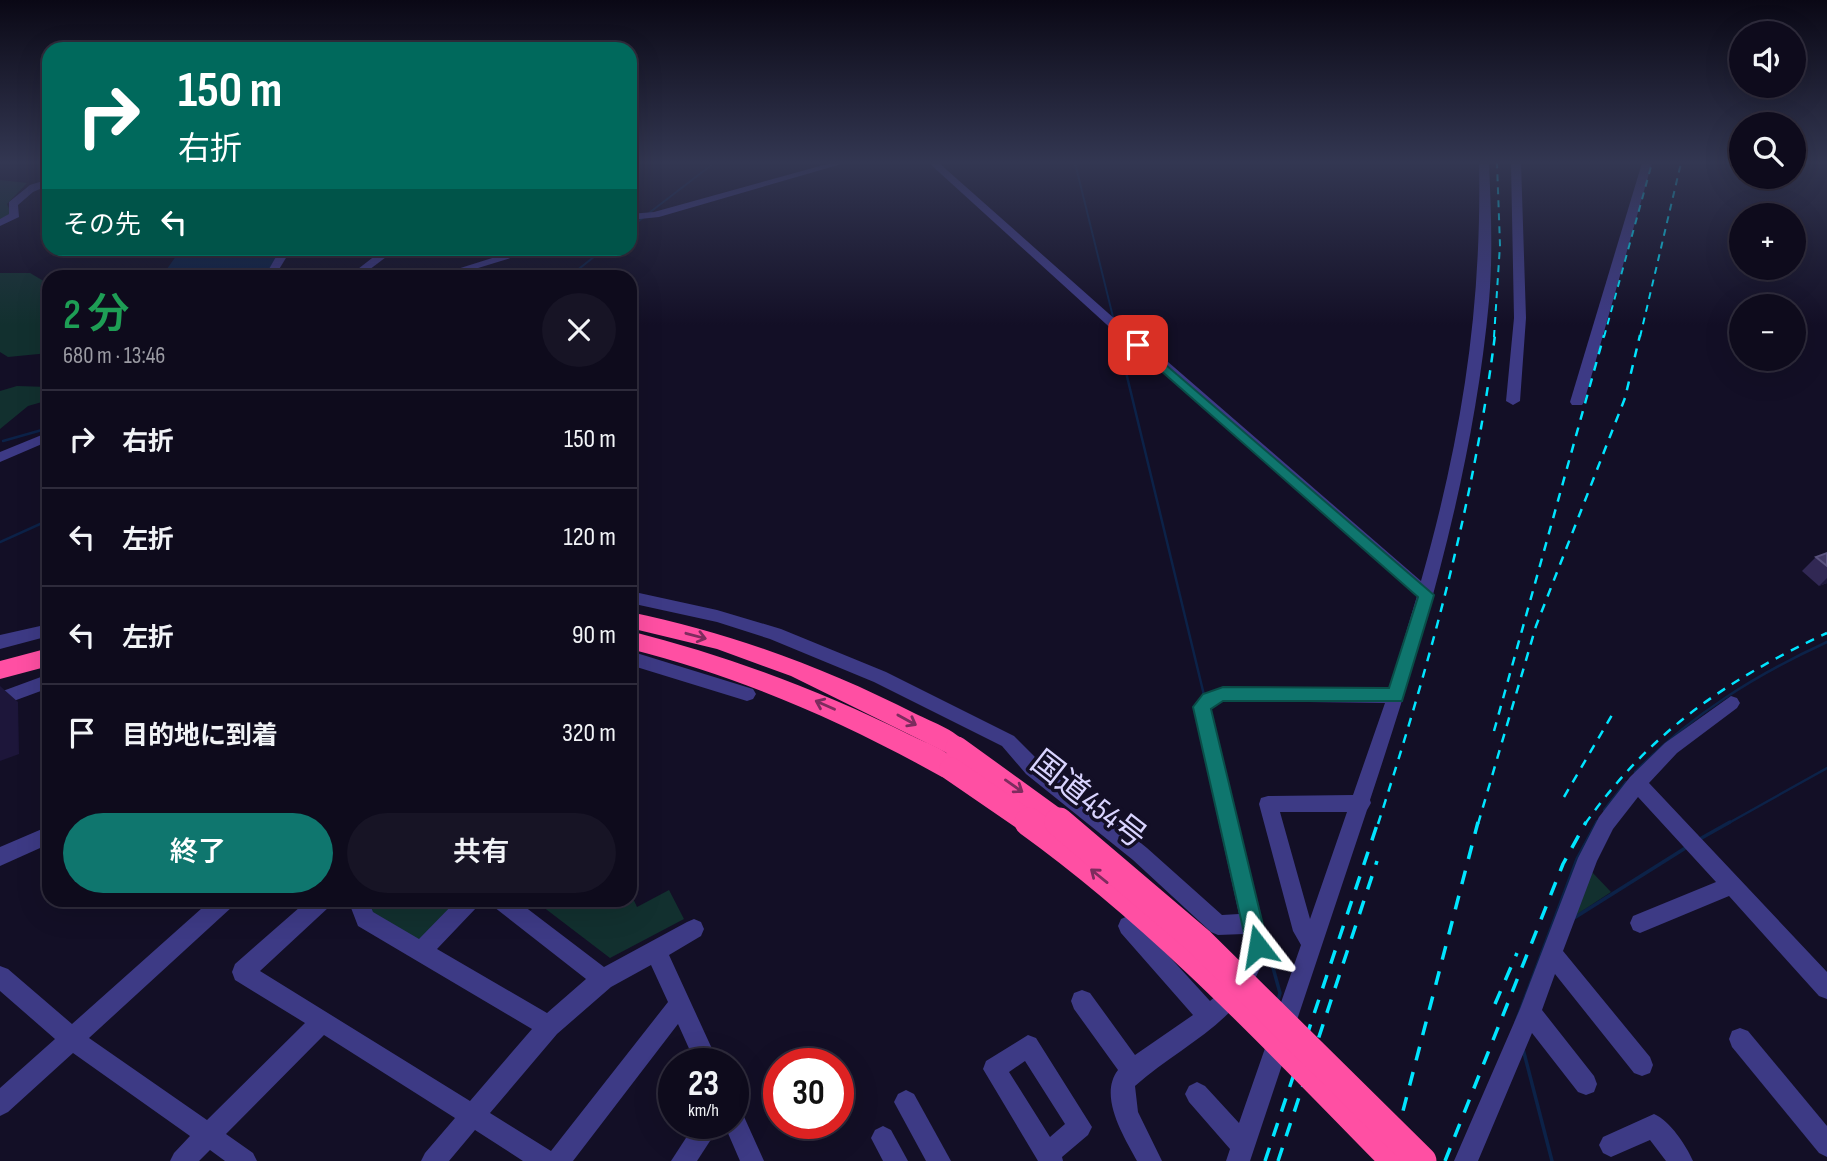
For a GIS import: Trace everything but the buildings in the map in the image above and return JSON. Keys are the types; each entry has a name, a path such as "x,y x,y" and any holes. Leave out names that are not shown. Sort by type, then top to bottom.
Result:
{"highway":[{"name":"国道454号","path":"637,622 725,644 799,668 874,701 954,759 1134,904 1195,961 1395,1161"},
{"name":"国道454号","path":"637,642 710,661 792,690 893,737 954,759 1056,816 1129,876 1202,943 1422,1161"},
{"path":"0,658 42,648"},
{"path":"0,670 42,659"}],"street":[{"path":"994,217 1121,331 1156,358 1426,595"},
{"path":"1241,1153 1362,803 1426,595 1451,498 1481,318 1487,249 1486,217"},
{"path":"1513,401 1520,318 1517,217"},
{"path":"1577,402 1631,217"},
{"path":"362,270 382,256"},
{"path":"462,270 510,256"},
{"path":"7,442 42,435"},
{"path":"0,457 42,437"},
{"path":"637,598 717,615 775,634 880,677 1001,738 1033,768 1140,854 1218,925 1252,923"},
{"path":"0,642 42,632"},
{"path":"637,660 747,694"},
{"path":"0,699 42,684"},
{"path":"1150,1161 1123,1110 1121,1095 1124,1080 1133,1070 1210,1017 1257,961 1258,946 1202,707 1209,699 1223,694 1396,696"},
{"path":"1465,1161 1530,1012 1588,858 1606,823 1637,783 1671,748 1731,703"},
{"path":"1637,783 1827,988"},
{"path":"1313,943 1303,931 1268,804 1362,803"},
{"path":"0,857 42,838"},
{"path":"1640,922 1732,885"},
{"path":"0,1104 217,907"},
{"path":"314,907 243,972 545,1161"},
{"path":"361,907 365,919 549,1026"},
{"path":"421,951 463,907"},
{"path":"510,907 603,979"},
{"path":"1128,926 1210,1017"},
{"path":"433,1161 549,1026 603,979 694,929"},
{"path":"656,951 701,1048"},
{"path":"1552,954 1642,1065"},
{"path":"0,977 73,1040 245,1161"},
{"path":"1083,1002 1133,1070"},
{"path":"558,1161 680,1004"},
{"path":"1530,1012 1586,1084"},
{"path":"182,1161 322,1022"},
{"path":"1740,1039 1827,1145"},
{"path":"1197,1094 1241,1153"},
{"path":"906,1102 939,1161"},
{"path":"1611,1145 1654,1126 1681,1161"},
{"path":"883,1138 896,1161"},
{"path":"683,1161 698,1139"},
{"path":"742,1139 752,1161"}],"green space":[{"path":"0,273 30,273 42,280 42,354 8,357 0,352"},
{"path":"17,386 42,387 42,402 28,406 0,429 0,391"},
{"path":"1590,870 1611,892 1573,917"},
{"path":"669,890 684,919 610,958 543,907 637,907"},
{"path":"368,907 456,907 425,938 416,941 371,915"}],"water":[{"path":"176,256 279,256 270,270 166,270"}],"waterway":[{"path":"637,222 644,217"},
{"path":"1088,217 1114,321"},
{"path":"578,270 595,256"},
{"path":"1116,331 1117,337"},
{"path":"1117,335 1204,695"},
{"path":"3,441 42,430"},
{"path":"0,542 42,523"},
{"path":"1635,772 1678,732 1725,698 1774,668 1827,642"},
{"path":"1727,824 1827,768"},
{"path":"1604,810 1626,782"},
{"path":"1698,840 1730,822"},
{"path":"1516,1022 1577,859 1596,824"},
{"path":"1574,918 1687,847"},
{"path":"1267,946 1280,993 1278,1000"},
{"path":"1523,1049 1552,1161"}],"railway":[{"path":"1494,337 1500,245 1499,217"},
{"path":"1604,337 1637,217"},
{"path":"1640,337 1668,217"},
{"path":"1378,824 1448,582 1475,460 1495,335"},
{"path":"1494,731 1604,335"},
{"path":"1478,824 1536,626 1625,398 1640,335"},
{"path":"1585,824 1636,762 1692,712 1756,670 1827,633"},
{"path":"1564,797 1612,715"},
{"path":"1265,1161 1378,822"},
{"path":"1390,1161 1478,822"},
{"path":"1445,1161 1563,864 1586,822"},
{"path":"1278,1161 1377,861"},
{"path":"1495,1004 1517,953"}],"route":[{"path":"1138,345 1426,595 1396,696 1223,694 1209,699 1202,707 1202,719 1258,946"}]}
